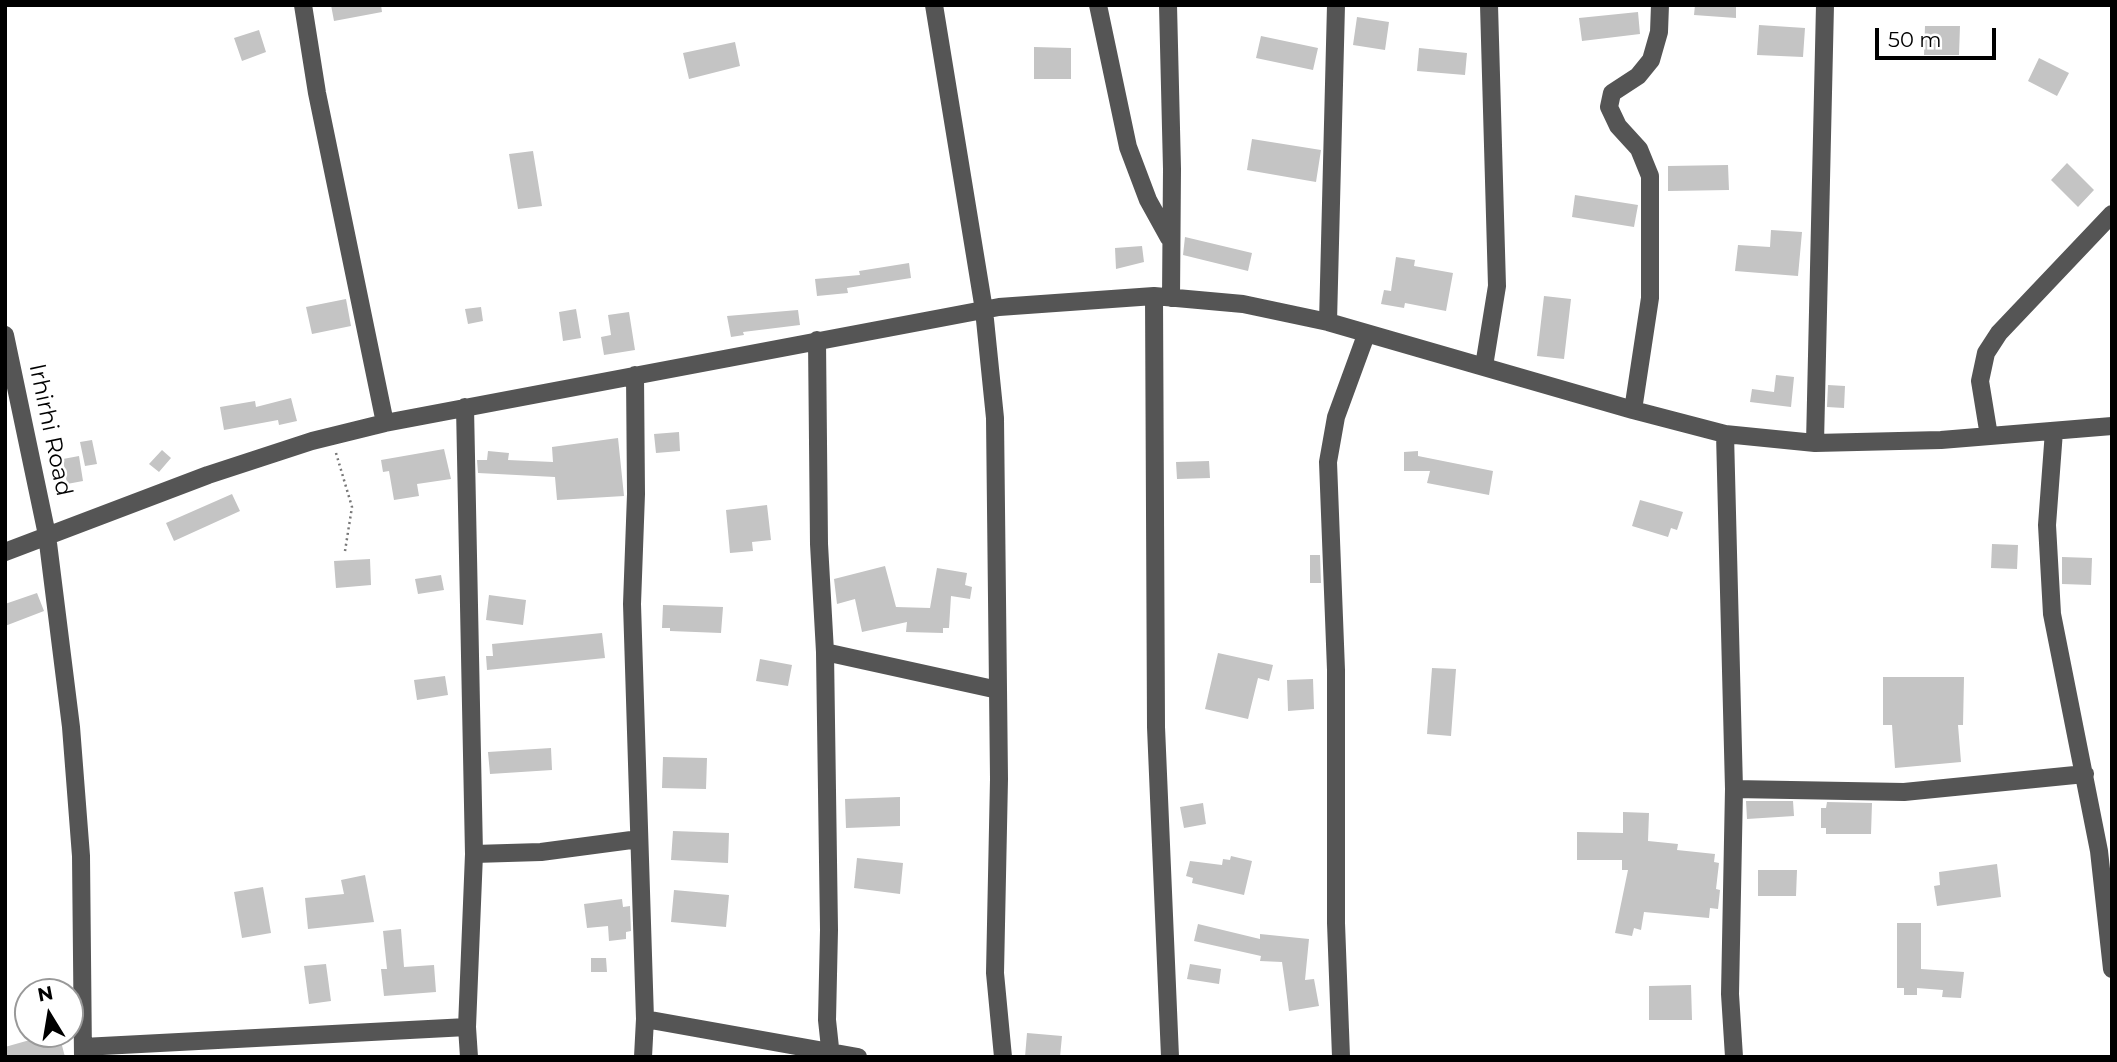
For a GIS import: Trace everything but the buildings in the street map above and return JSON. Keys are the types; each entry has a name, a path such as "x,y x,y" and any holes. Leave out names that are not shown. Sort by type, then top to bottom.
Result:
{"street":[{"path":"303,5 317,93 385,423"},
{"path":"934,5 984,310 995,432 998,690 995,972 1003,1057"},
{"path":"1098,5 1128,147 1148,200 1170,239"},
{"path":"1168,5 1172,169 1170,239 1163,297 1156,727 1170,1057"},
{"path":"1328,322 1335,5"},
{"path":"1484,366 1497,286 1489,5"},
{"path":"1633,410 1650,298 1650,176 1639,149 1618,126 1609,107 1612,93 1638,76 1651,60 1659,32 1660,5"},
{"path":"1815,443 1825,5"},
{"path":"1990,436 1980,381 1986,353 1999,333 2112,215"},
{"path":"5,552 208,475 331,436 385,423 984,310 1163,297 1242,304 1328,322 1633,410 1725,433 1815,443 1941,440 2112,426"},
{"name":"Irhirhi Road","path":"5,335 47,535 71,727 80,843 83,1052"},
{"path":"1341,1057 1336,923 1336,670 1328,461 1336,417 1366,335"},
{"path":"817,340 819,544 825,652 830,930 827,1020 831,1055"},
{"path":"635,375 636,494 632,604 645,1019 643,1057"},
{"path":"465,407 474,854 467,1027 470,1057"},
{"path":"2054,430 2047,525 2052,614 2099,850 2112,969"},
{"path":"1725,433 1734,789 1730,994 1734,1057"},
{"path":"825,652 998,690"},
{"path":"1734,789 1904,792 2085,774"},
{"path":"474,854 541,852 639,839"},
{"path":"645,1019 831,1055 858,1057"},
{"path":"83,1052 467,1027"}],"path":[{"path":"331,436 352,507 345,551"}]}
